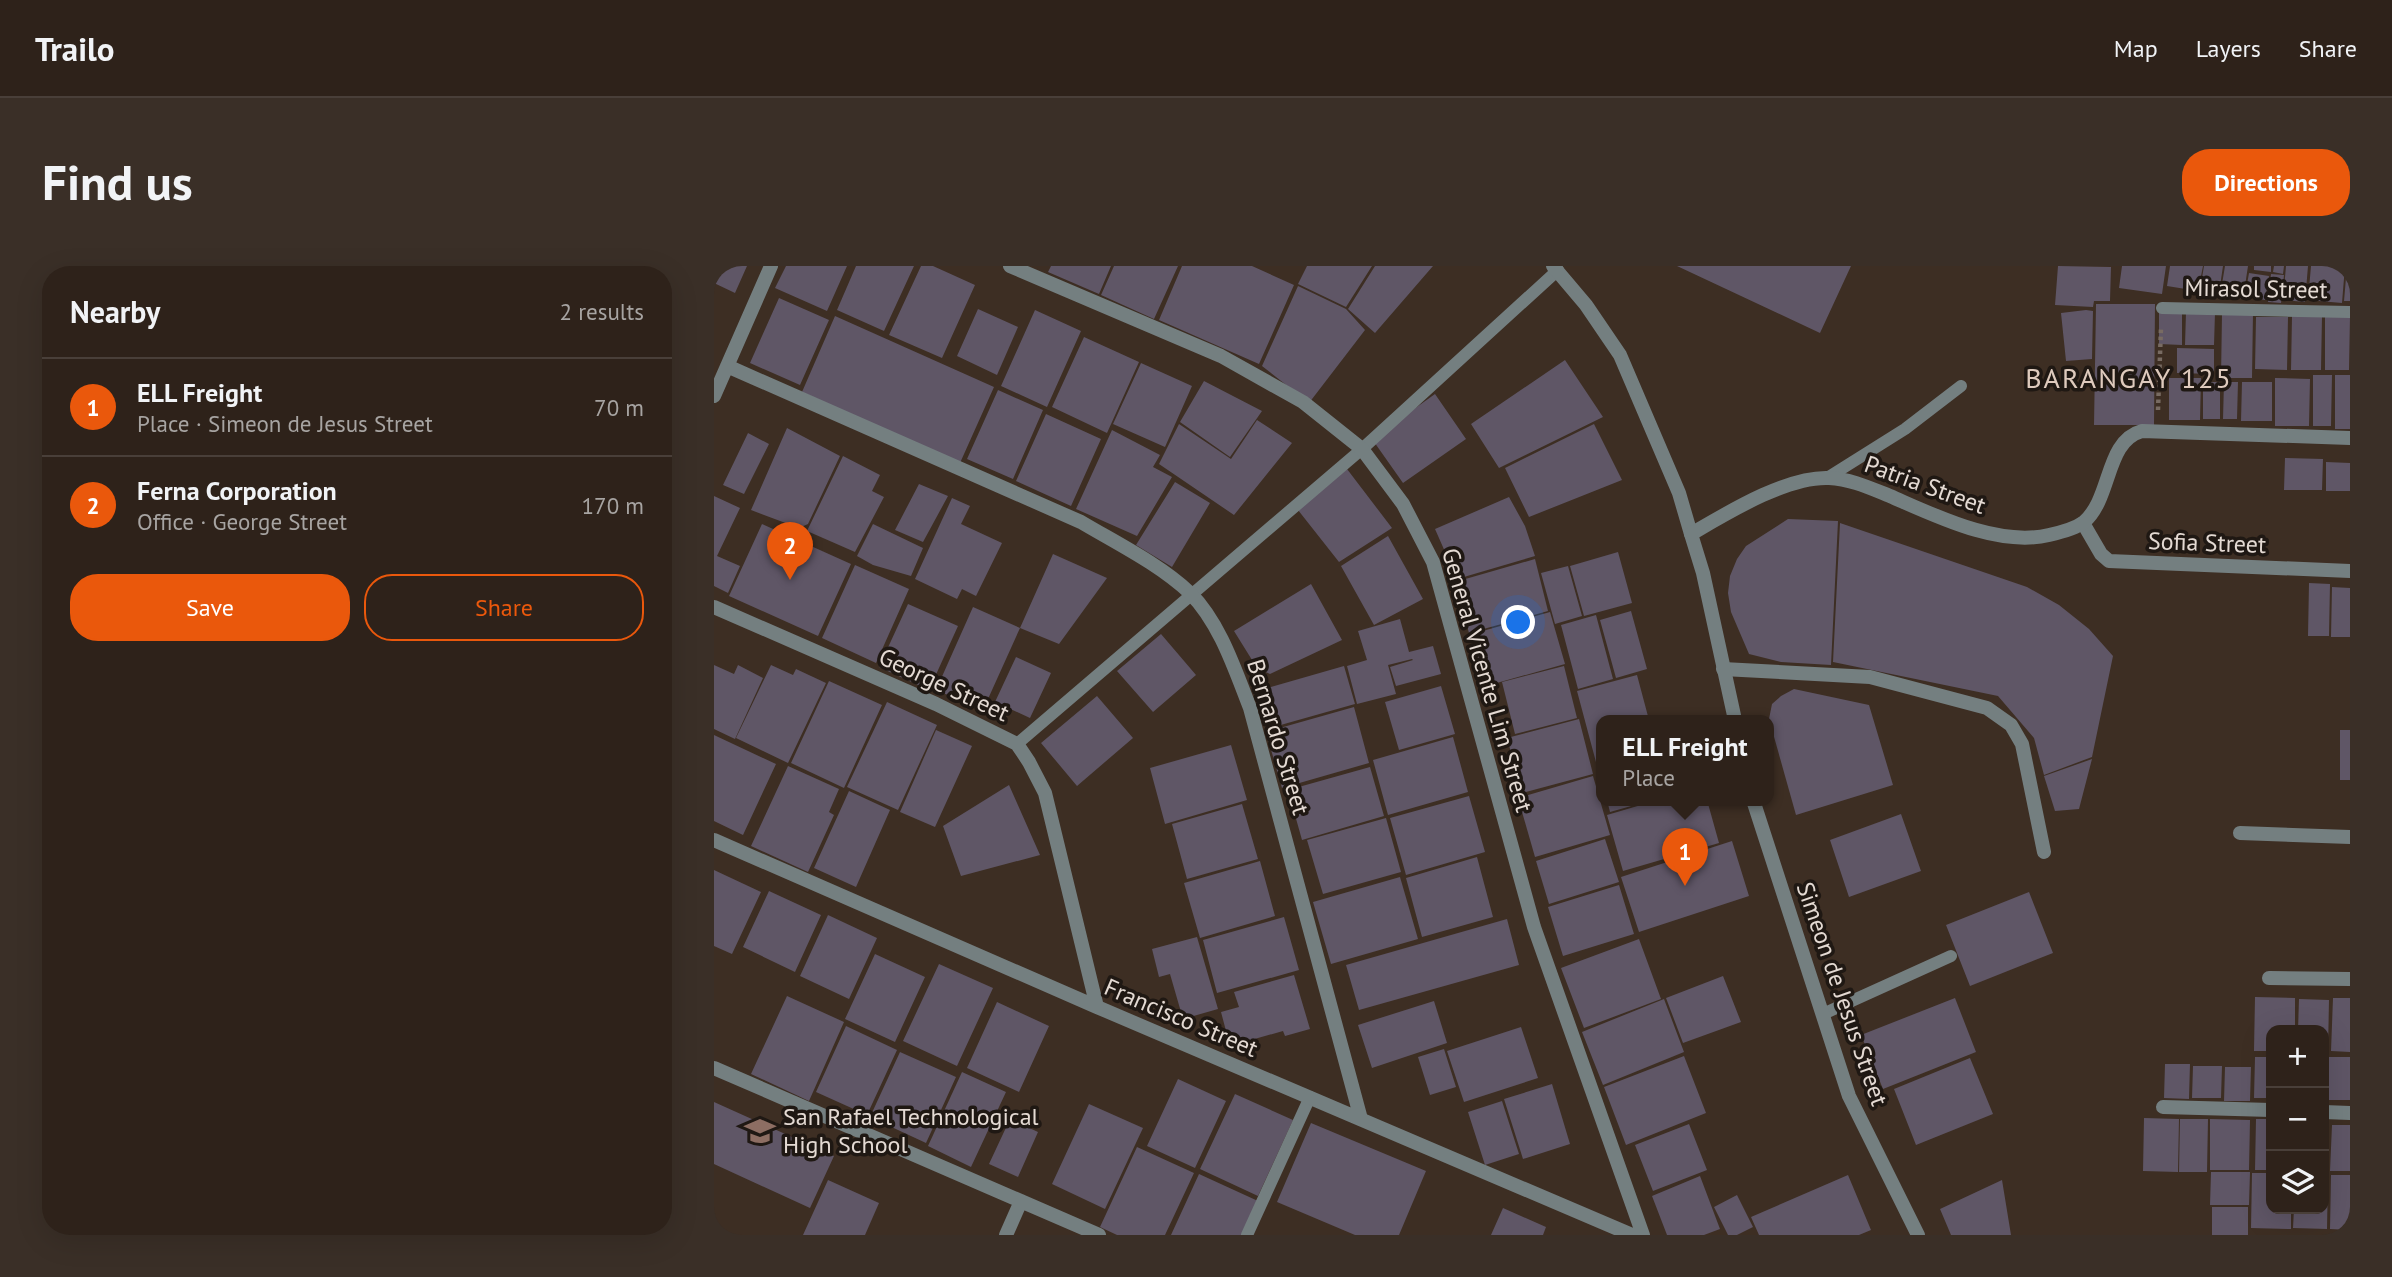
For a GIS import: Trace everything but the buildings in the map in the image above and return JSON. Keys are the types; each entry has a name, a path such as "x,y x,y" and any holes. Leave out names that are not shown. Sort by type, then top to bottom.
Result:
{"street":[{"path":"714,396 771,266"},
{"name":"General Vicente Lim Street","path":"1010,266 1221,356 1303,402 1362,449 1403,504 1433,562 1534,927 1643,1235"},
{"path":"1555,268 1586,305 1620,355 1679,493 1703,573 1734,715"},
{"name":"Bernardo Street","path":"727,366 1081,522 1133,552 1191,595 1228,650 1250,708 1361,1119"},
{"path":"2083,523 2104,491 2119,448 2130,434 2142,431 2350,438"},
{"name":"Patria Street","path":"1691,534 1755,498 1807,480 1827,478 1855,482 1943,519 2021,538 2048,535 2083,523"},
{"name":"Sofia Street","path":"2083,523 2101,554 2109,561 2350,571"},
{"name":"George Street","path":"714,607 936,704 1017,744 1045,793 1097,1007"},
{"path":"1723,669 1870,677 1987,708 2011,725 2022,744 2044,852"},
{"name":"Simeon de Jesus Street","path":"1755,806 1849,1096 1918,1235"},
{"path":"2240,833 2350,837"},
{"name":"Francisco Street","path":"714,840 1632,1235"},
{"path":"2269,978 2350,979"},
{"path":"714,1068 1098,1235"},
{"path":"2163,1107 2266,1110"},
{"path":"2329,1112 2350,1113"},
{"path":"1006,1235 1021,1201"}],"lane":[{"path":"1017,744 1362,449 1555,268"},
{"name":"Mirasol Street","path":"2162,307 2350,312"},
{"path":"1827,478 1905,429 1961,386"},
{"path":"1823,1014 1951,956"},
{"path":"1247,1235 1310,1097"}],"path":[{"path":"2158,432 2162,307"}],"place":[{"name":"Ferna Corporation","path":"790,580"},
{"name":"ELL Freight","path":"1685,886"},
{"name":"San Rafael Technological High School","path":"760,1131"}],"district":[{"name":"BARANGAY 125","path":"2129,378"}]}
